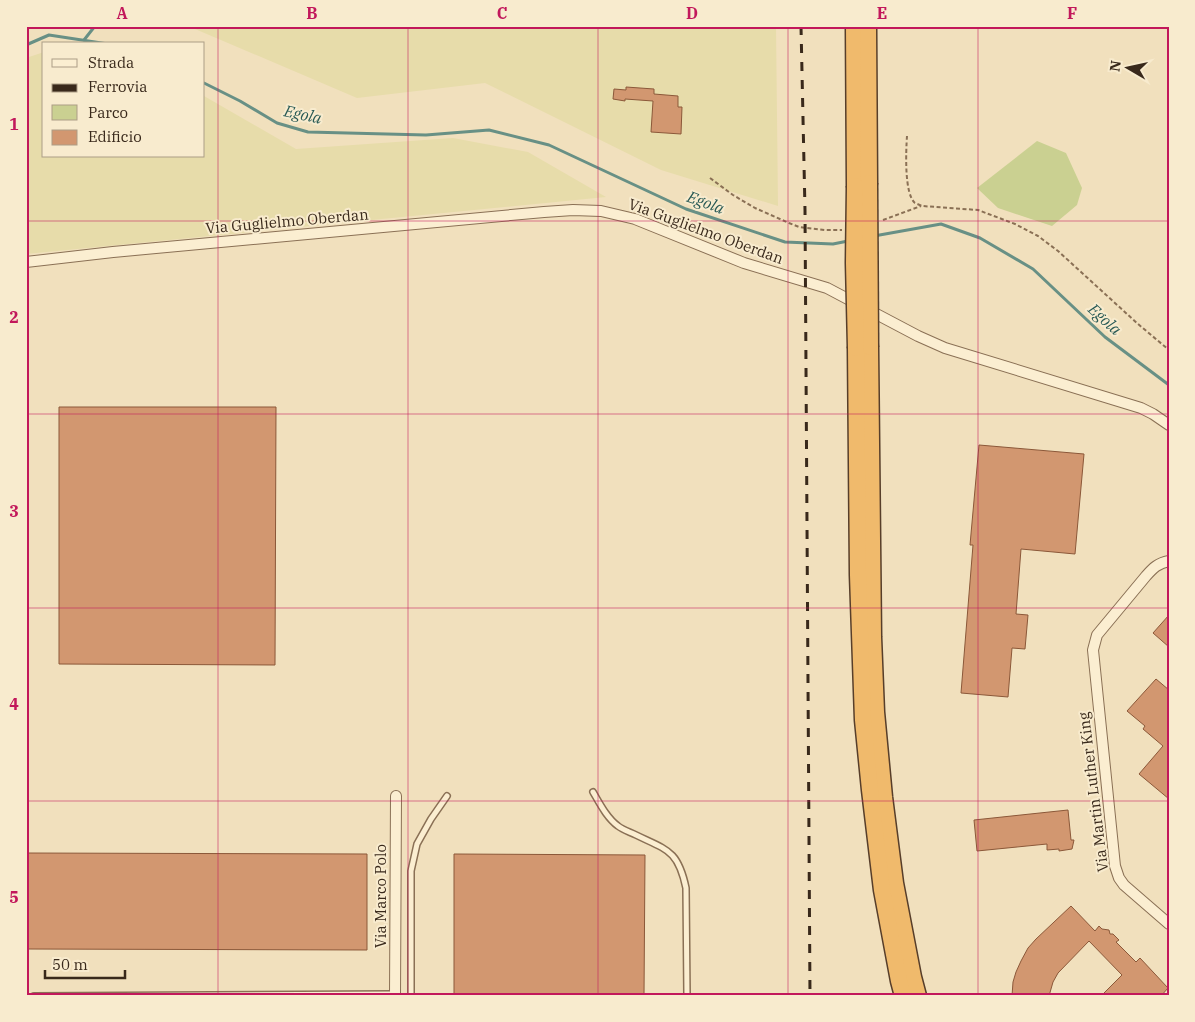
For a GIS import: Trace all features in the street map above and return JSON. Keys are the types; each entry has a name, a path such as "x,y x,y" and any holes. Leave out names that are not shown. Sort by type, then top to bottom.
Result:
{"highway":[{"path":"854,26 862,185"},
{"path":"868,26 862,185 863,348 858,575 863,720 880,873 903,996"},
{"path":"863,348 876,712 884,798 895,883 912,977 918,996"}],"street":[{"name":"Via Guglielmo Oberdan","path":"26,262 113,252 544,212 601,211 636,219 744,263 827,288 918,336 945,348 1141,408 1169,425"},
{"name":"Via Martin Luther King","path":"1169,561 1154,567 1097,635 1093,650 1115,866 1119,878 1124,885 1169,924"},
{"name":"Via Marco Polo","path":"395,995 396,796"}],"lane":[{"path":"593,792 608,816 619,827 667,850 675,857 683,872 686,888 687,996"},
{"path":"411,996 411,871 417,844 447,796"},
{"path":"34,996 395,995"}],"path":[{"path":"907,136 906,167 910,196 915,203 922,206 978,210 1015,224 1038,236 1058,251 1169,350"},
{"path":"710,178 755,208 799,227 825,230 849,228"},
{"path":"881,221 922,206"}],"shaded area":[{"path":"188,26 776,26 778,206 661,170 485,83 357,98"},
{"path":"42,53 42,158 205,158 205,97 296,149 453,138 528,152 606,197 26,254 26,58"}],"green space":[{"path":"1037,141 1066,153 1082,188 1077,205 1052,226 998,208 977,188"}],"building":[{"path":"626,87 654,89 654,94 678,96 678,107 682,107 681,134 651,132 653,101 613,99 614,89 626,90"},
{"path":"59,407 276,407 275,665 59,664"},
{"path":"979,445 1084,454 1075,554 1021,549 1016,614 1028,615 1025,649 1012,648 1008,697 961,693 973,545 970,545"},
{"path":"1169,615 1169,647 1153,633"},
{"path":"1156,679 1169,690 1169,799 1139,774 1163,746 1143,729 1145,726 1127,711"},
{"path":"1068,810 1071,840 1074,840 1072,849 1047,850 1047,844 977,851 974,820"},
{"path":"27,853 367,854 367,950 27,949"},
{"path":"454,854 645,855 644,996 454,996"},
{"path":"1071,906 1095,931 1099,926 1102,929 1109,930 1110,934 1113,934 1119,940 1116,942 1136,962 1140,958 1168,988 1161,996 1101,996 1122,975 1089,941 1058,973 1049,996 1012,996 1016,972 1028,948"}],"waterway":[{"path":"84,40 95,26"},
{"name":"Egola","path":"26,45 49,35 95,42"},
{"name":"Egola","path":"205,84 277,123 308,132 426,135 489,130 549,145 686,209 785,242 833,244 848,241"},
{"name":"Egola","path":"874,236 941,224 980,238 1033,269 1105,337 1169,385"}],"railway":[{"path":"801,26 805,210 810,996"}]}
